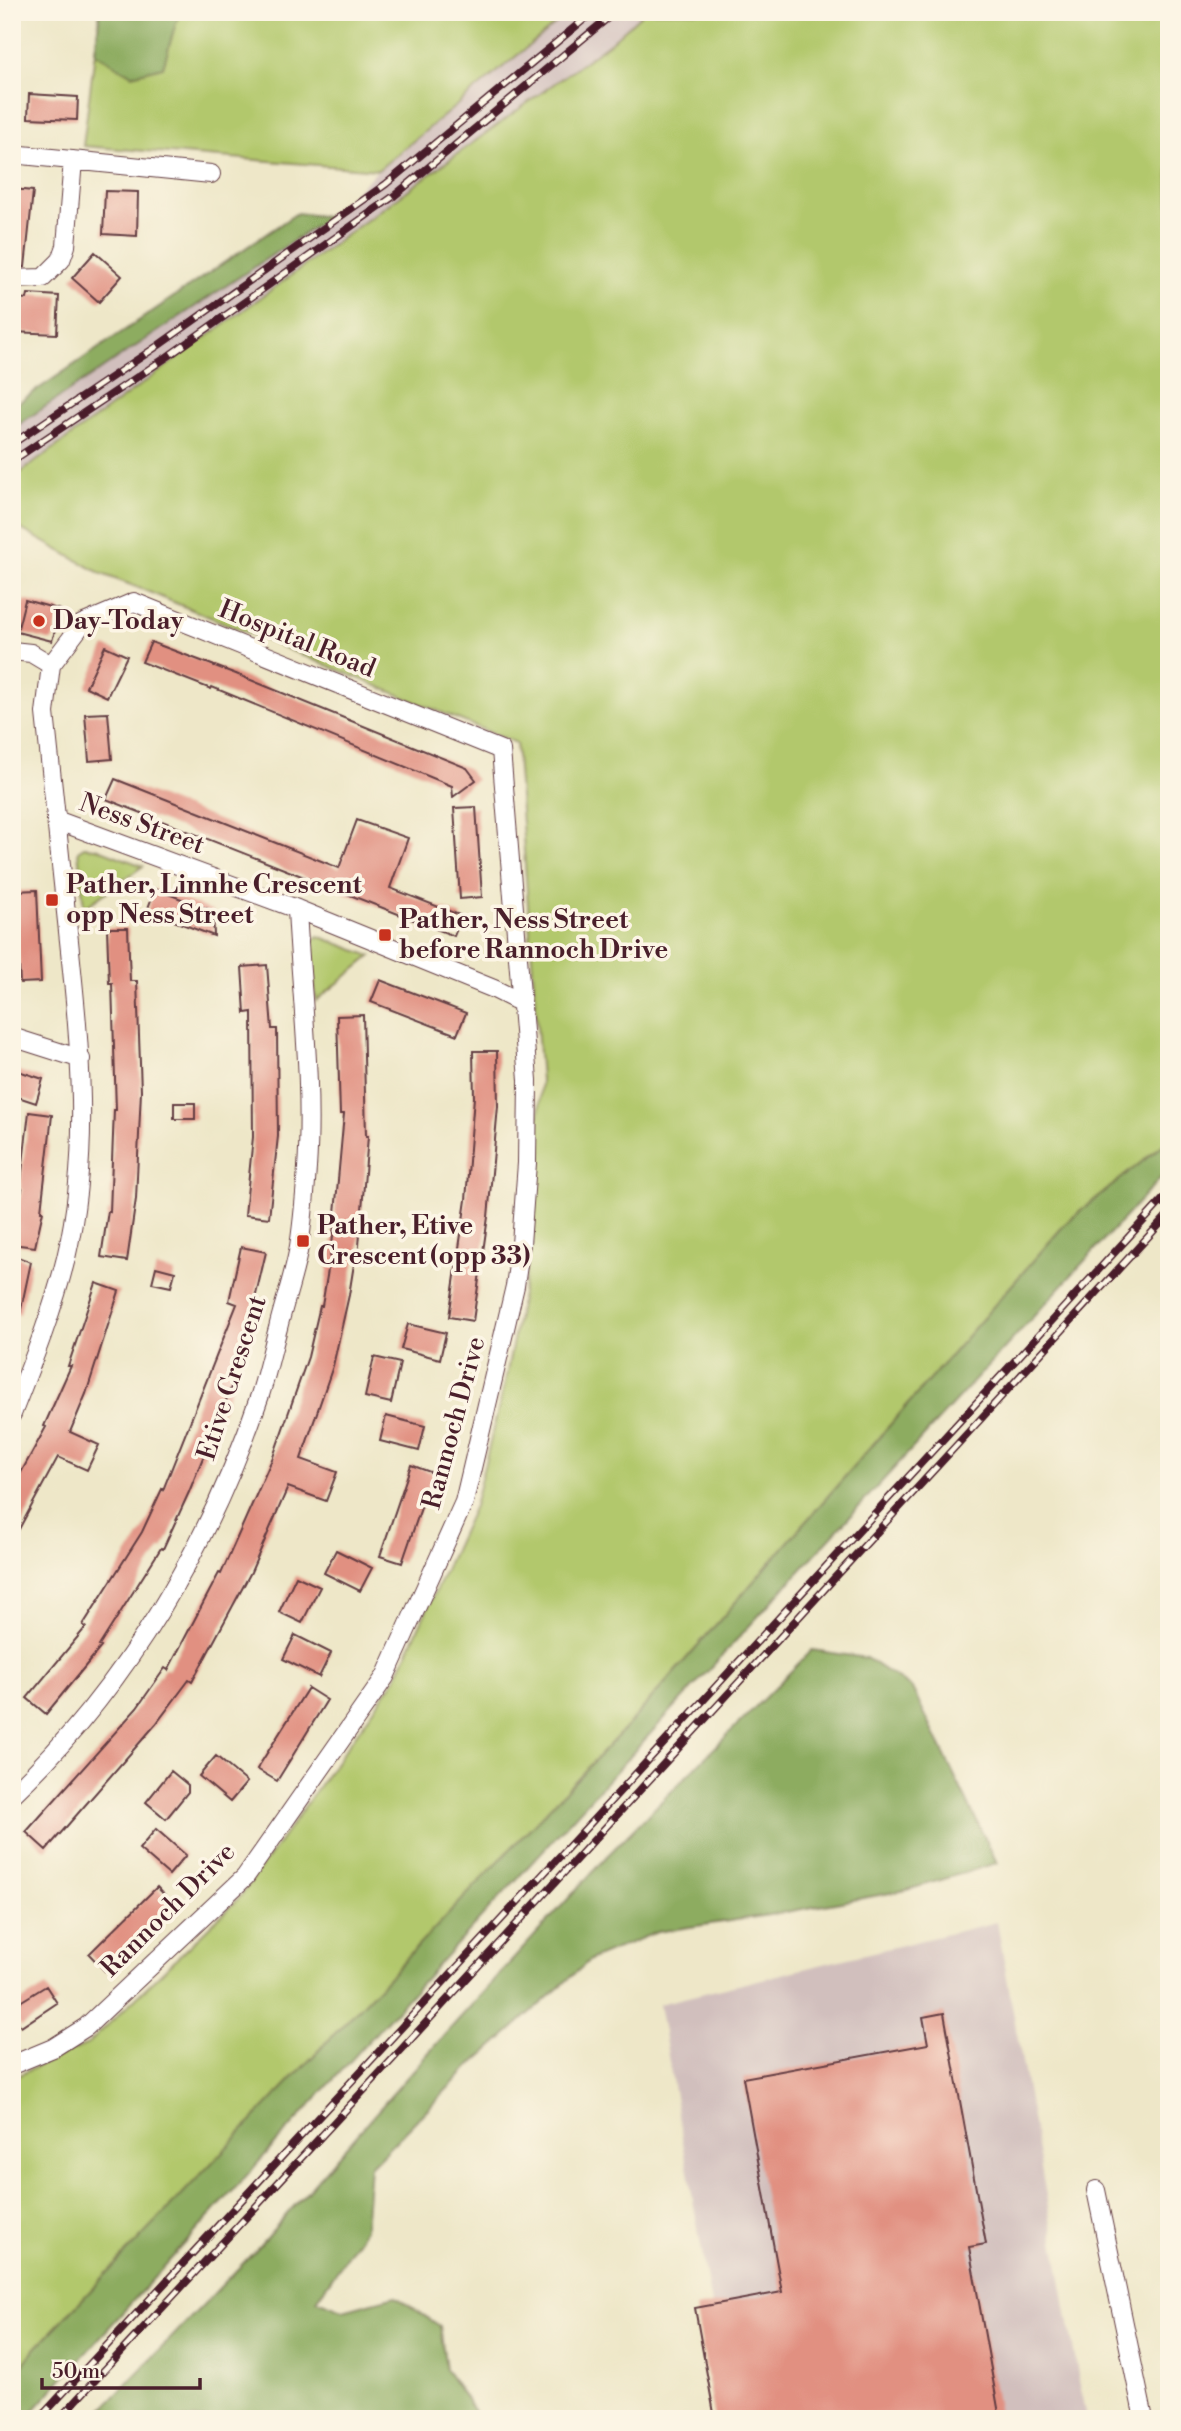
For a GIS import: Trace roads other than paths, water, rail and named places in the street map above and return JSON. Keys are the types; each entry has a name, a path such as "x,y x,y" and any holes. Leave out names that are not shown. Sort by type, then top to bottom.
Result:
{"street":[{"path":"12,154 211,174"},
{"path":"12,279 43,278 61,260 66,246 73,160"},
{"name":"Hospital Road","path":"51,665 82,624 134,602 501,750"},
{"path":"12,652 31,653 51,665 45,713 81,1059 79,1172 66,1257 42,1338 12,1413"},
{"name":"Rannoch Drive","path":"12,2065 53,2048 86,2027 245,1877 384,1677 464,1502 514,1286 521,1244 527,1163 528,1080 501,750"},
{"name":"Ness Street","path":"56,820 297,909 494,989 522,1003"},
{"name":"Etive Crescent","path":"12,1795 52,1758 88,1713 136,1648 168,1598 195,1549 233,1467 261,1393 298,1251 307,1166 307,1093 297,909"},
{"path":"12,1037 81,1059"},
{"path":"1096,2190 1144,2419"}],"railway":[{"path":"12,444 159,345 386,184 593,12"},
{"path":"12,461 167,357 394,196 615,12"},
{"path":"39,2419 1169,1193"},
{"path":"59,2419 1169,1214"}],"place":[{"name":"Day-Today","path":"39,621"},
{"name":"Pather, Linnhe Crescent opp Ness Street","path":"52,900"},
{"name":"Pather, Ness Street before Rannoch Drive","path":"385,935"},
{"name":"Pather, Etive Crescent (opp 33)","path":"303,1241"}]}
